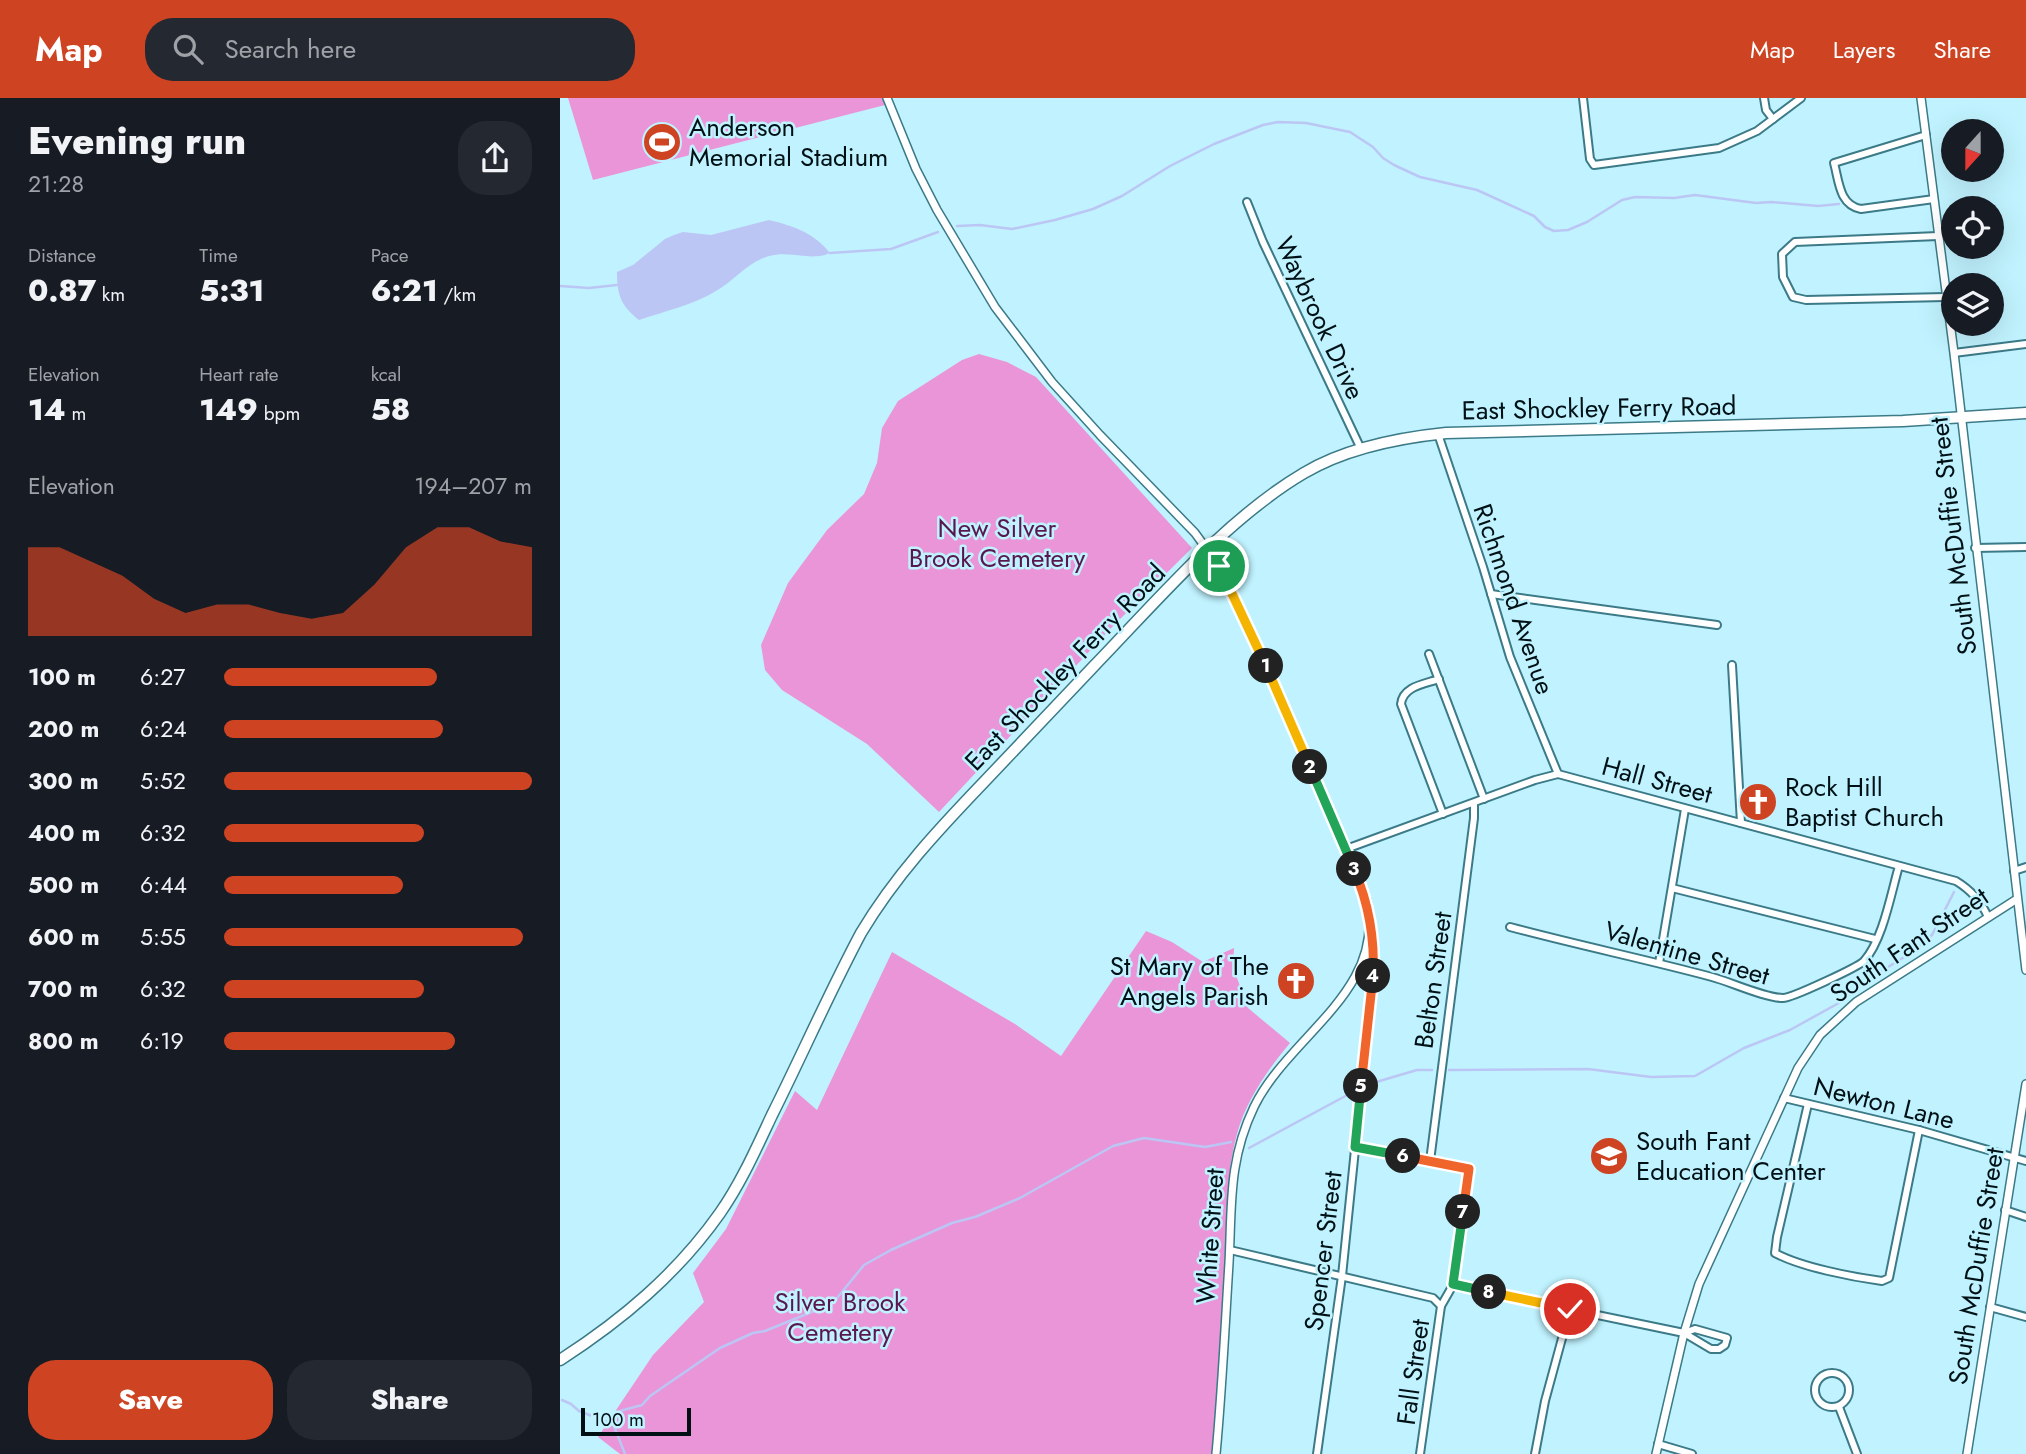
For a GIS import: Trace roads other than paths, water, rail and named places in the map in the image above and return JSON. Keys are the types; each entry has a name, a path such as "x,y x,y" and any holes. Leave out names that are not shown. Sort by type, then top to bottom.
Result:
{"highway":[{"name":"East Shockley Ferry Road","path":"560,1360 613,1324 655,1289 695,1246 721,1212 755,1152 860,933 887,891 915,855 1209,550 1251,510 1294,479 1361,449 1438,434 1961,419 2026,413"}],"street":[{"name":"White Street","path":"887,98 916,169 937,210 995,307 1070,404 1209,550 1232,591 1367,901 1371,926 1364,957 1349,987 1272,1078 1244,1129 1231,1190 1230,1250 1216,1454"},
{"path":"1583,98 1590,159 1594,165 1718,148 1757,131 1801,98"},
{"path":"1764,98 1766,110 1773,119"},
{"name":"South McDuffie Street","path":"1921,98 1943,273"},
{"path":"1926,135 1834,163 1842,194 1849,205 1854,207 1861,209 1934,199"},
{"name":"Waybrook Drive","path":"1247,202 1263,242 1361,449"},
{"path":"1938,236 1795,242 1782,254 1781,261 1787,290 1793,297 1806,300 1941,297"},
{"name":"South McDuffie Street","path":"1952,336 2014,871 2022,900 2026,970"},
{"path":"1954,353 2026,344"},
{"name":"Richmond Avenue","path":"1438,434 1510,657 1558,774"},
{"path":"1975,548 2026,547"},
{"path":"1490,594 1717,625"},
{"path":"1429,654 1484,799"},
{"path":"1732,665 1741,822"},
{"path":"1439,679 1408,690 1402,696 1401,704 1443,814"},
{"path":"1346,849 1558,774"},
{"name":"Hall Street","path":"1558,774 1956,881 1965,886 1983,906 1988,917"},
{"name":"Belton Street","path":"1430,1161 1474,803"},
{"path":"1659,963 1685,809"},
{"name":"Valentine Street","path":"1510,927 1728,981 1774,997 1787,998 1859,965 1871,952 1899,866"},
{"path":"2014,871 2026,867"},
{"path":"1672,888 1875,939"},
{"name":"South Fant Street","path":"1656,1454 1684,1333 1699,1284 1808,1051 1841,1014 1988,917 2022,900"},
{"name":"Spencer Street","path":"1317,1454 1342,1276 1372,985 1374,944 1371,926"},
{"name":"South McDuffie Street","path":"1967,1454 2026,1084"},
{"name":"Newton Lane","path":"1784,1098 1919,1130 2026,1161"},
{"path":"1808,1104 1775,1253 1832,1271 1882,1281 1889,1278 1919,1130"},
{"path":"1355,1147 1469,1169 1453,1284 1441,1306"},
{"path":"2005,1210 2026,1217"},
{"name":"Fall Street","path":"1230,1250 1433,1298 1441,1306 1420,1454"},
{"path":"1453,1284 1684,1333 1711,1349 1719,1349 1725,1345 1727,1338 1695,1329 1684,1333"},
{"path":"1990,1307 2026,1317"},
{"path":"1535,1454 1545,1401 1570,1309"},
{"path":"1835,1373 1846,1380 1849,1391 1843,1405 1839,1407 1823,1404 1817,1398 1815,1387 1819,1377 1835,1373"},
{"path":"1839,1407 1857,1454"},
{"path":"1658,1444 1692,1454"}],"water":[{"path":"769,220 803,231 830,253 822,256 770,256 755,262 707,296 639,320 624,305 619,294 617,272 633,265 665,239 683,232 711,235"}],"waterway":[{"path":"957,226 980,225 1012,229 1093,209 1122,196 1170,166 1214,144 1278,122 1306,123 1350,132 1394,165 1420,177 1477,190 1534,216 1545,227 1554,231 1568,230 1587,222 1622,200 1635,197 1674,198 1695,195 1756,203 1818,206 1839,204"},
{"path":"830,253 891,249 938,232"},
{"path":"560,286 589,288 617,285"},
{"path":"1449,1070 1588,1069 1651,1077 1695,1076 1744,1048 1790,1030 1837,1004 1875,975 1914,951 1932,935 1954,892"},
{"path":"1366,1085 1417,1070 1432,1070"},
{"path":"1249,1148 1351,1093"},
{"path":"613,1424 620,1411 642,1405 650,1396 720,1348 824,1307 837,1298 864,1265 952,1223 975,1217 1020,1198 1113,1146 1144,1138 1205,1147 1231,1142"},
{"path":"562,1400 579,1411 613,1424 625,1454"}],"place":[{"name":"Anderson Memorial Stadium","path":"662,142"},
{"name":"Rock Hill Baptist Church","path":"1758,802"},
{"name":"St Mary of The Angels Parish","path":"1296,981"},
{"name":"South Fant Education Center","path":"1609,1156"}],"park label":[{"name":"New Silver Brook Cemetery","path":"997,543"},
{"name":"Silver Brook Cemetery","path":"840,1317"}]}
